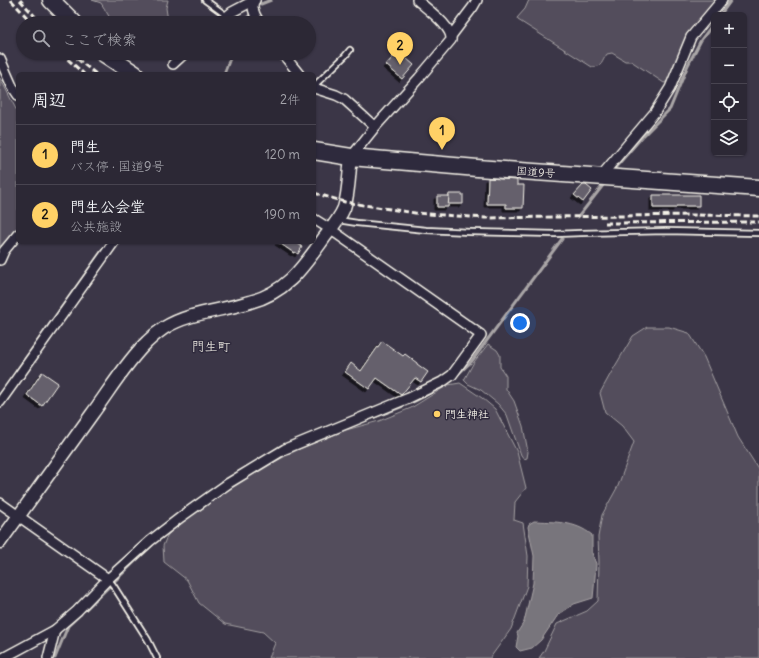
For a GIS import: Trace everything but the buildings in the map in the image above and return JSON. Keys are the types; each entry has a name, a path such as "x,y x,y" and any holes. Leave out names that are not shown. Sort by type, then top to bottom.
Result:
{"highway":[{"path":"51,0 67,16"},
{"path":"114,60 132,72"},
{"name":"国道9号","path":"316,151 352,157 477,168 759,188"}],"street":[{"path":"227,16 255,0"},
{"path":"255,0 252,6 256,16"},
{"path":"417,0 448,28 451,36"},
{"path":"0,542 112,385 146,343 164,328 181,320 264,298 284,285 304,266 341,213 345,202 352,157 375,126 448,44 451,40 451,36 477,0"},
{"path":"601,176 655,112 670,88 691,37 722,0"},
{"path":"0,59 16,92"},
{"path":"173,64 177,60"},
{"path":"288,60 297,72"},
{"path":"316,88 344,100 375,126"},
{"path":"3,658 55,630 110,582 150,541 228,483 285,449 409,398 442,382 452,375 481,335 334,224 316,220"},
{"path":"0,260 4,251 16,236"},
{"path":"0,402 113,244"},
{"path":"0,503 110,582"},
{"path":"48,658 55,630"}],"lane":[{"path":"205,0 227,16"},
{"path":"316,85 350,50"},
{"path":"334,224 357,223 470,232 556,234 666,232 759,233"},
{"path":"110,582 148,640 157,658"}],"shaded area":[{"path":"92,0 168,0 166,8 167,16 109,16 101,3"},
{"path":"529,0 718,0 687,39 669,79 664,83 631,61 625,61 612,53 607,54 600,65 592,67 518,20 517,18 525,9"},
{"path":"0,78 16,109 16,233 8,243 0,246"},
{"path":"647,327 669,327 689,333 704,357 738,437 759,470 759,658 539,658 557,624 587,611 598,601 598,537 602,515 618,486 634,442 622,426 605,412 600,393 633,336"},
{"path":"488,344 497,350 500,355 500,367 506,376 506,389 514,401 523,426 528,452 527,458 524,459 521,455 507,415 498,404 481,390 468,384 464,380 474,362"},
{"path":"460,383 495,409 517,452 526,488 515,502 514,520 523,523 528,556 527,586 511,629 490,658 269,658 275,643 263,632 225,624 199,603 187,580 164,562 163,546 167,536 182,520 248,476 297,450 346,430 379,421 411,408 448,385"},
{"path":"534,521 564,523 579,527 592,535 592,553 596,564 593,598 574,604 558,615 541,640 532,648 520,651 516,647 518,636 517,633 524,622 533,583 534,556 528,527 529,524"}],"waterway":[{"path":"261,4 271,0"},
{"path":"722,12 731,0"},
{"path":"615,168 642,137 670,109 688,65 701,40 711,27"},
{"path":"225,72 229,60"},
{"path":"579,216 604,184"},
{"path":"456,376 471,362 562,239"},
{"path":"17,370 107,244"},
{"path":"369,419 412,403 436,389"},
{"path":"85,610 153,544"},
{"path":"55,658 68,626 81,614"}],"railway":[{"path":"11,0 26,16"},
{"path":"20,0 35,16"},
{"path":"69,60 82,72"},
{"path":"79,60 94,72"},
{"path":"316,194 345,202 415,213 485,218 693,215 759,216"},
{"path":"605,223 759,222"}],"place":[{"name":"門生公会堂","path":"400,65"},
{"name":"門生","path":"442,150"},
{"name":"門生神社","path":"437,414"}],"district":[{"name":"門生町","path":"211,346"}]}
